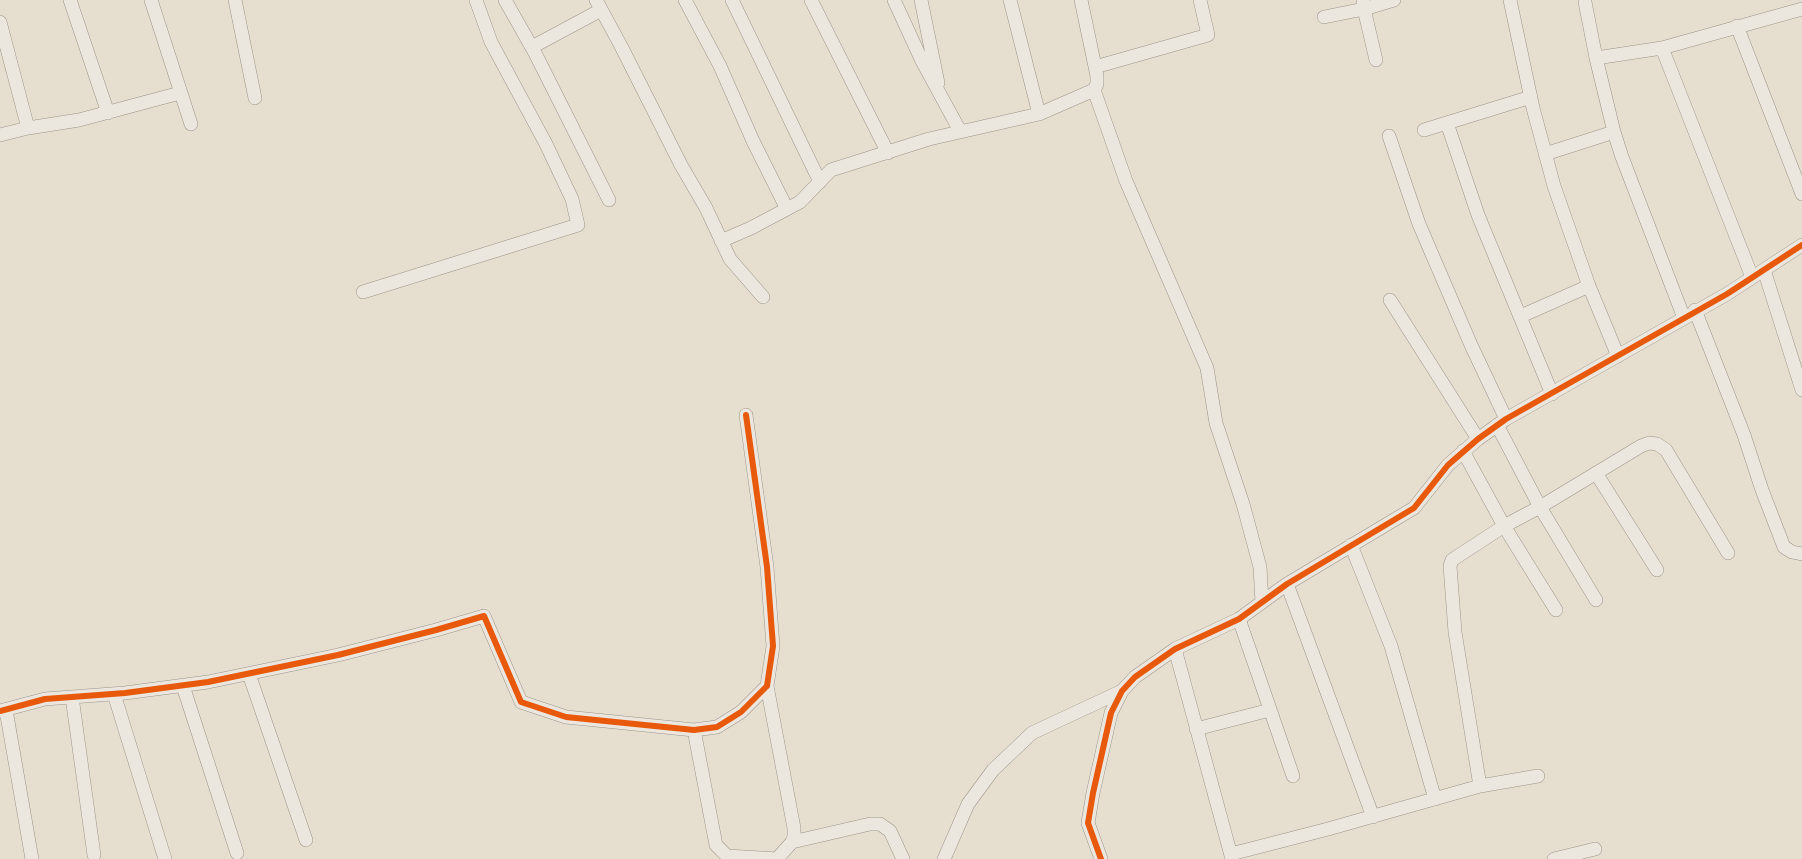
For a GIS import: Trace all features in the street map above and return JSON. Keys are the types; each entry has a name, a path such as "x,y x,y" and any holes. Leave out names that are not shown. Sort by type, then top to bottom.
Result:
{"street":[{"path":"70,0 108,113"},
{"path":"151,0 191,124"},
{"path":"235,0 254,98"},
{"path":"363,292 578,225 572,199 546,144 492,42 476,0"},
{"path":"505,0 532,47 609,200"},
{"path":"685,0 720,66 753,141 787,209"},
{"path":"732,0 820,182"},
{"path":"812,0 888,153"},
{"path":"894,0 922,61 960,131"},
{"path":"921,0 941,97"},
{"path":"1010,0 1039,114"},
{"path":"721,241 751,228 800,202 831,170 960,131 1039,114 1094,90 1097,84 1095,67 1081,0"},
{"path":"1095,67 1208,35 1200,0"},
{"path":"1324,17 1363,4 1394,0"},
{"path":"1510,0 1531,97 1554,186 1589,286 1618,356"},
{"path":"1585,2 1596,58 1614,132 1622,157 1744,435 1762,490 1784,547 1792,552 1802,554"},
{"path":"1363,4 1376,60"},
{"path":"532,47 598,5 621,46 681,165 706,208 730,260 763,297"},
{"path":"1596,58 1662,48 1737,26 1802,10"},
{"path":"0,22 28,128"},
{"path":"1737,26 1802,194"},
{"path":"1662,48 1752,277"},
{"path":"1094,90 1126,181 1206,368 1216,423 1260,567 1262,602"},
{"path":"0,135 28,128 80,120 180,93"},
{"path":"1424,130 1531,97"},
{"path":"1448,123 1478,215 1552,394"},
{"path":"1545,154 1614,132"},
{"path":"1389,136 1420,224 1471,345 1501,422 1540,507 1596,600"},
{"path":"1101,859 1088,823 1093,793 1111,713 1122,691 1135,677 1175,649 1239,619 1287,584 1414,508 1448,465 1463,451 1501,422 1727,294 1802,245"},
{"path":"1764,270 1802,390"},
{"path":"1521,316 1589,286"},
{"path":"1390,300 1478,439"},
{"path":"694,730 716,845 727,856 776,859 792,842 794,837 794,828 767,686 773,646 767,567 746,415"},
{"path":"1480,786 1455,632 1450,566 1452,560 1504,526 1540,507 1641,446 1649,444 1657,444 1666,450 1728,553"},
{"path":"1463,451 1504,526 1556,610"},
{"path":"1596,473 1656,570"},
{"path":"1351,545 1391,646 1435,799"},
{"path":"1287,584 1373,817"},
{"path":"32,859 3,711 45,699 114,694 183,686 249,674 338,656 484,616 505,660 521,702 566,717 694,730 717,727 741,712 767,686"},
{"path":"1239,619 1294,776"},
{"path":"1175,649 1232,856 1480,786 1538,776"},
{"path":"249,674 306,840"},
{"path":"183,686 237,853"},
{"path":"944,859 968,804 993,770 1032,733 1122,691"},
{"path":"114,694 165,859"},
{"path":"72,697 94,855"},
{"path":"1196,729 1270,710"},
{"path":"792,842 870,824 880,824 890,831 903,859"},
{"path":"1554,859 1595,849"}],"cycle path":[{"path":"1101,859 1088,823 1093,793 1111,713 1122,691 1135,677 1175,649 1239,619 1287,584 1414,508 1448,465 1478,439 1506,419 1727,294 1802,245"},
{"path":"0,711 45,699 125,693 208,682 338,655 484,616 521,702 566,717 694,730 717,727 741,712 767,686 773,646 767,567 746,415"}]}
